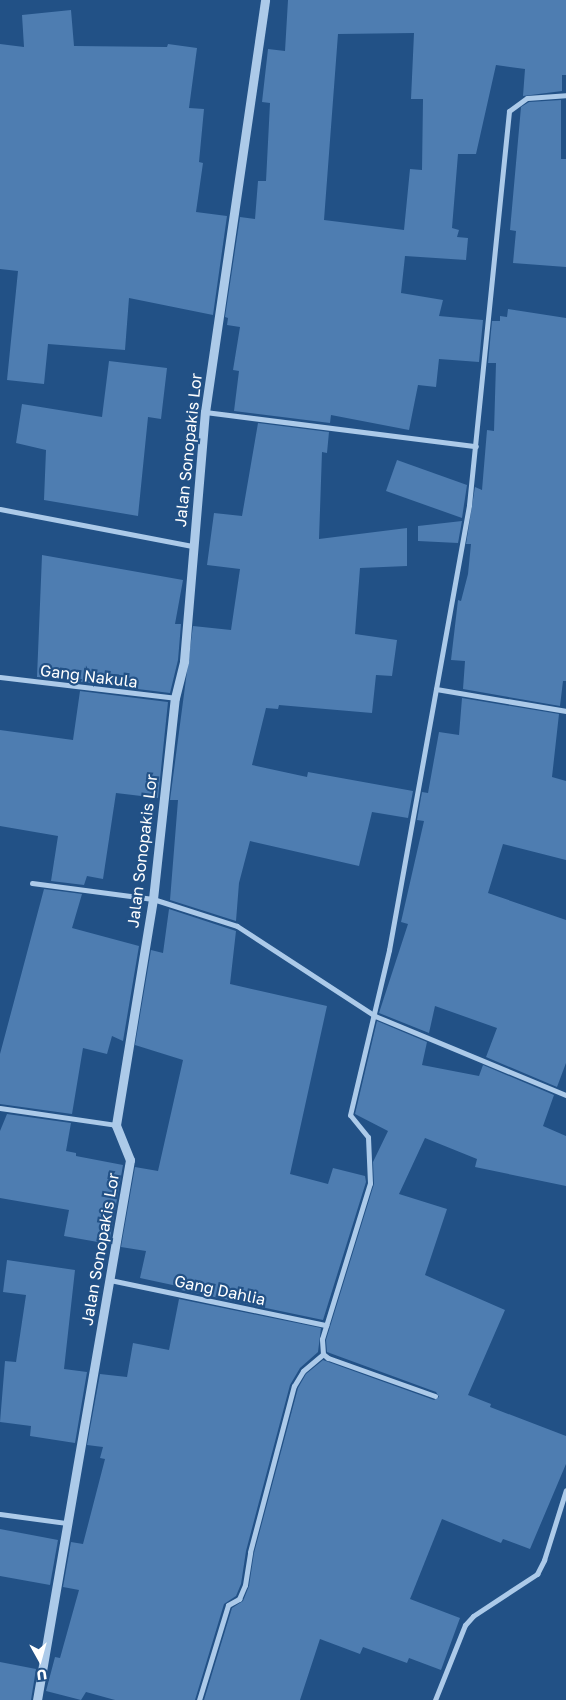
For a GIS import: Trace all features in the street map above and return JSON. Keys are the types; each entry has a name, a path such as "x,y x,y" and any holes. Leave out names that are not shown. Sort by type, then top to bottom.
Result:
{"street":[{"name":"Jalan Sonopakis Lor","path":"37,1700 130,1160 116,1125 152,899 176,698 184,661 205,412 265,0"},
{"path":"199,1700 228,1605 239,1599 246,1585 250,1552 294,1386 303,1371 323,1354 326,1325 370,1183 368,1137 350,1114 364,1046 375,1016 436,688 476,446 510,111 526,98 566,95"},
{"path":"205,412 476,446"},
{"path":"0,509 193,546"},
{"name":"Gang Nakula","path":"0,678 176,698"},
{"path":"436,688 566,711"},
{"path":"32,883 152,899 237,926 375,1016 566,1095"},
{"path":"0,1108 116,1125"},
{"name":"Gang Dahlia","path":"110,1280 326,1325"},
{"path":"323,1354 435,1396"},
{"path":"435,1700 465,1625 473,1616 537,1574 544,1560 566,1490"},
{"path":"0,1514 67,1523"}],"building":[{"path":"288,0 566,0 566,75 562,75 562,91 523,96 525,69 496,65 476,154 458,154 452,228 459,230 457,237 468,238 466,260 405,256 401,293 443,300 439,316 483,320 479,362 439,359 436,387 418,385 409,430 331,415 330,423 234,411 239,371 233,370 240,327 227,325 228,318 225,317 240,217 255,219 258,181 266,181 270,103 262,102 268,49 285,51","holes":["414,33 411,99 423,99 422,170 410,169 404,230 324,220 338,34"]},
{"path":"71,10 74,46 167,47 168,44 197,48 189,108 204,109 199,162 203,163 196,212 227,216 213,315 129,298 125,350 48,344 44,384 7,380 18,271 0,269 0,44 24,47 22,15"},
{"path":"561,100 561,159 566,159 566,267 513,263 516,231 510,230 521,107 529,102"},
{"path":"508,309 566,318 566,681 563,681 560,706 463,689 465,661 451,660 458,600 461,601 468,574 471,544 466,544 475,487 482,490 487,430 494,431 496,363 488,363 492,321 500,321 500,316 507,317"},
{"path":"109,361 167,368 161,419 148,417 138,516 44,500 46,450 16,443 22,404 102,417"},
{"path":"258,423 329,432 327,453 322,452 319,539 407,528 407,566 360,568 355,634 397,640 392,676 376,675 372,713 279,705 278,709 266,708 252,765 307,777 308,772 413,791 408,818 372,812 359,866 250,841 239,883 236,921 170,900 178,800 170,800 193,626 231,630 240,569 207,565 214,513 242,516"},
{"path":"397,460 467,485 462,518 386,491"},
{"path":"462,521 458,543 418,541 418,526"},
{"path":"42,555 183,580 175,624 181,624 178,660 170,693 81,682 82,679 37,677"},
{"path":"80,691 168,702 158,798 116,793 103,879 87,876 84,885 51,881 58,836 0,826 0,730 73,740"},
{"path":"462,698 559,714 552,777 566,781 566,860 503,844 488,893 566,920 566,1063 557,1087 486,1057 497,1028 435,1006 429,1033 379,1013 408,924 401,922 424,821 417,820 422,792 428,793 439,732 459,735"},
{"path":"44,889 82,894 72,928 139,946 123,1041 112,1036 107,1054 83,1048 72,1114 0,1104 0,1054"},
{"path":"169,909 236,931 230,984 327,1006 290,1174 328,1184 333,1168 365,1176 366,1182 323,1320 181,1290 182,1287 140,1278 146,1251 121,1247 135,1167 158,1171 183,1060 135,1045 151,950 163,953"},
{"path":"377,1021 427,1042 422,1065 479,1076 483,1065 554,1095 543,1126 566,1136 566,1186 475,1167 477,1159 425,1138 399,1194 447,1209 425,1275 505,1310 468,1395 491,1404 490,1407 566,1436 566,1464 530,1549 503,1539 501,1543 442,1519 410,1599 460,1618 441,1670 409,1658 407,1663 363,1647 360,1654 320,1639 300,1700 204,1700 232,1608 243,1601 249,1586 254,1553 298,1388 306,1374 323,1360 434,1400 439,1397 436,1392 327,1352 326,1340 374,1184 373,1162 388,1131 355,1114"},
{"path":"7,1114 71,1123 66,1151 76,1153 76,1156 123,1165 109,1244 64,1236 69,1210 0,1198 0,1131"},
{"path":"7,1260 75,1270 64,1369 87,1372 75,1443 30,1436 31,1426 0,1422 5,1361 16,1362 26,1295 3,1292"},
{"path":"179,1299 321,1328 318,1352 300,1368 290,1385 246,1551 241,1584 236,1596 224,1604 195,1700 115,1700 86,1692 81,1700 46,1691 55,1657 60,1658 79,1590 63,1587 71,1542 83,1544 105,1459 100,1458 103,1447 87,1445 100,1374 127,1377 133,1343 169,1350"},
{"path":"0,1529 58,1540 50,1585 0,1576"},
{"path":"0,1662 36,1669 31,1700 0,1700"}]}
